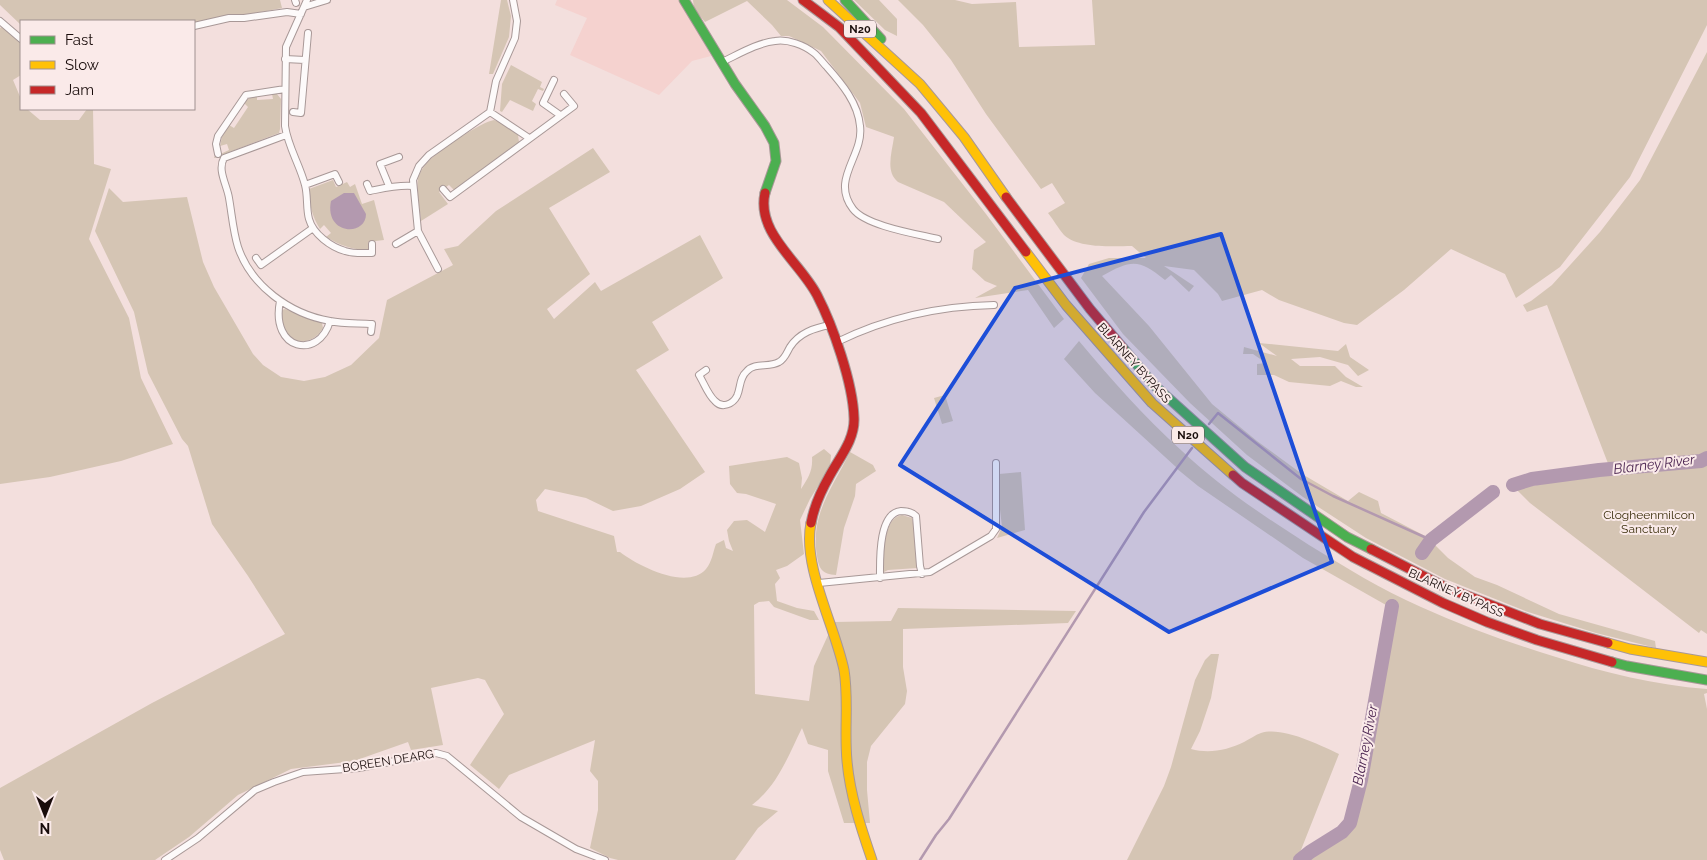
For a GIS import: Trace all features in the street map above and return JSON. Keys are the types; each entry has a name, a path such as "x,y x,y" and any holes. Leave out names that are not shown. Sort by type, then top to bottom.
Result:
{"main road":[{"path":"684,0 734,83 774,141 776,151 774,170 763,197 763,211 772,232 808,280 830,325 847,381 855,419 854,430 827,480 812,517 809,537 812,558 841,658 847,696 848,769 859,818 872,860"},
{"name":"BLARNEY BYPASS","path":"803,0 839,27 921,113 1066,305 1152,403 1242,483 1353,557 1444,604 1546,643 1627,666 1707,680"},
{"name":"N20","path":"828,0 892,58"},
{"name":"N20","path":"844,0 880,38 892,58"},
{"name":"BLARNEY BYPASS","path":"892,58 920,84 964,137 1008,200 1080,296 1154,385 1246,467 1347,537 1445,587 1540,624 1630,649 1707,662"}],"street":[{"path":"307,0 286,47 284,126 286,135 305,185 310,221 319,236 344,251 372,253 372,244"},
{"path":"195,26 229,18 302,11 326,0"},
{"path":"438,269 418,231 412,186 413,180 419,166 429,155 490,112 496,81 515,38 517,21 512,0"},
{"path":"0,21 20,38"},
{"path":"293,112 301,113 308,33"},
{"path":"722,62 761,44 775,41 790,41 814,53 840,82 855,105 861,127 858,147 845,178 845,190 854,210 875,223 938,239"},
{"path":"285,59 305,60"},
{"path":"554,80 543,103 560,115"},
{"path":"218,154 216,144 218,136 246,95 285,89"},
{"path":"443,189 450,198 574,106 564,94"},
{"path":"490,112 529,138"},
{"path":"286,135 224,158 221,163 221,169 228,188 233,227 239,249 254,276 280,301 303,312 330,321 372,324 372,332"},
{"path":"389,186 380,164 399,157"},
{"path":"305,185 336,174 338,182"},
{"path":"367,184 370,191 389,186 412,186"},
{"path":"256,258 261,265 313,228"},
{"path":"396,244 418,231"},
{"path":"280,301 278,319 280,329 292,343 310,344 320,339 327,330 330,321"},
{"path":"836,342 873,326 899,318 950,307 994,305"},
{"path":"706,370 699,375 715,402 720,405 727,405 733,402 737,396 744,373 750,368 780,362 794,340 815,328 830,325"},
{"path":"819,583 930,572 992,536 996,529 996,463"},
{"path":"880,578 879,562 886,522 891,516 904,511 916,516 922,574"},
{"name":"BOREEN DEARG","path":"165,860 198,838 256,790 274,782 303,772 359,768 439,752 447,756 521,817 576,849 605,860"}],"highlighted area":[{"path":"1221,234 1332,562 1169,632 900,465 1015,288"}],"shaded area":[{"path":"557,0 678,0 691,18 711,56 692,61 659,95 570,55 587,18 555,5"},
{"path":"344,193 354,193 366,214 360,226 353,229 339,226 334,221 330,212 331,201"}],"green space":[{"path":"0,0 280,0 282,8 195,24 195,20 20,20 20,24 0,5"},
{"path":"501,0 507,0 511,16 509,37 493,74 489,74"},
{"path":"693,0 787,0 823,27 904,109 986,214 1064,319 1054,328 1028,290 975,298 997,286 985,281 972,269 974,250 986,242 944,202 898,182 894,178 890,161 894,137 866,127 860,103 821,51 789,36 781,36 747,1 705,22 694,9"},
{"path":"854,0 879,0 897,19 897,36 885,30"},
{"path":"898,0 955,0 972,4 1016,2 1019,47 1095,45 1092,0 1707,0 1707,25 1630,177 1560,267 1516,298 1505,274 1451,249 1404,290 1357,325 1344,323 1279,300 1262,290 1222,301 1218,294 1194,270 1164,266 1194,286 1189,292 1171,275 1165,280 1142,265 1128,264 1102,276 1149,326 1212,404 1257,441 1302,474 1348,501 1359,492 1378,501 1381,513 1427,537 1448,558 1475,577 1497,585 1559,614 1655,641 1656,648 1596,633 1528,612 1445,579 1366,538 1303,497 1247,455 1190,403 1123,334 1081,278 1089,264 1109,258 1146,258 1132,246 1087,245 1078,243 1064,235 1048,213 1065,203 1052,183 1041,189 986,114 951,60 923,25"},
{"path":"4,26 20,42 20,76 13,80 20,97 20,110 28,110 40,120 79,120 86,110 93,110 94,164 111,169 89,239 129,318 141,378 173,444 121,461 50,477 0,484 0,28"},
{"name":"Clogheenmilcon Sanctuary","path":"1707,52 1707,634 1701,630 1699,633 1530,503 1516,489 1689,456 1609,466 1547,305 1527,312 1523,305 1552,285 1600,232 1640,180"},
{"path":"511,65 542,82 540,87 544,89 543,91 538,89 532,101 536,104 533,111 510,100 502,112 500,111 502,84"},
{"path":"272,94 277,94 281,99 279,133 214,158 229,150 227,144 220,146 222,137 229,125 234,128 248,107 244,103 257,95 257,100 273,99"},
{"path":"494,120 502,123 518,135 519,142 454,190 449,185 439,192 448,204 421,221 418,178 424,166 454,141 481,125"},
{"path":"593,148 610,172 549,208 590,274 547,309 554,319 595,282 601,291 700,235 723,278 652,322 669,350 636,370 705,472 680,489 641,506 613,511 586,498 545,489 536,500 538,511 614,536 617,552 638,564 663,574 687,578 698,575 706,569 716,544 724,540 726,548 733,551 727,530 734,521 747,520 765,532 776,504 737,493 730,484 729,466 787,457 799,463 802,478 801,489 811,470 812,457 824,449 831,455 830,467 810,499 800,520 804,554 787,566 776,570 780,578 775,584 777,601 797,608 814,611 819,620 810,620 774,607 769,601 759,602 754,605 755,694 809,701 814,666 834,622 891,621 898,608 1076,611 1068,623 903,629 903,667 907,691 905,704 871,746 867,762 870,823 844,823 828,771 828,750 808,744 802,728 776,779 752,805 778,811 758,828 735,860 618,860 590,848 598,810 598,781 590,771 595,740 509,775 499,789 470,765 504,714 485,680 478,678 431,688 443,745 411,750 408,742 354,761 291,769 238,795 189,837 155,860 4,860 0,850 0,788 152,703 285,634 212,524 188,446 182,439 148,373 134,312 95,231 109,188 123,202 187,197 203,262 214,287 253,354 263,365 281,377 304,381 325,377 351,365 379,338 387,300 453,265 444,249 458,246 496,211"},
{"path":"333,180 336,187 347,182 350,187 355,184 362,204 374,200 384,240 368,242 368,250 362,250 346,246 326,237 331,233 324,225 320,229 317,224 312,210 309,189"},
{"path":"285,309 322,323 323,328 320,333 311,339 300,342 295,341 286,334 283,328 282,310"},
{"path":"1079,341 1141,411 1212,477 1243,501 1292,534 1378,586 1454,621 1539,652 1630,678 1668,685 1707,689 1707,693 1704,694 1707,709 1707,860 1300,860 1342,832 1350,823 1363,767 1392,606 1396,608 1388,602 1386,605 1303,558 1198,486 1176,468 1095,393 1064,359"},
{"path":"1259,343 1338,351 1346,344 1350,357 1369,370 1358,376 1348,365 1320,357 1291,359 1300,366 1335,366 1346,377 1363,387 1356,387 1341,381 1330,386 1289,382 1274,375 1257,375 1257,364 1266,363 1253,354 1243,354 1244,347 1277,356"},
{"path":"945,395 953,421 942,424 934,398"},
{"path":"850,452 873,465 876,471 856,484 855,496 844,528 836,575 824,572 819,564 816,541 817,527 824,501"},
{"path":"1021,472 1025,530 997,538 1002,527 998,492 999,474"},
{"path":"902,515 912,518 917,568 888,570 884,572 882,569 883,555 888,529 896,518"},
{"path":"1211,654 1219,654 1211,698 1200,731 1191,749 1211,751 1225,749 1238,745 1259,734 1279,732 1301,737 1339,754 1297,860 1127,860 1164,786 1195,680 1205,660"}],"waterway":[{"path":"1209,424 1218,413 1301,479 1333,496 1431,540"},
{"path":"920,860 949,819 1144,512 1192,448"},
{"name":"Blarney River","path":"1513,485 1532,479 1599,470 1701,461 1707,458"},
{"name":"Blarney River","path":"1422,553 1431,540 1493,492"},
{"name":"Blarney River","path":"1300,860 1342,832 1350,823 1361,780 1392,606"}],"traffic: fast":[{"path":"684,0 735,84 765,126 774,143 776,161 765,193"},
{"path":"845,0 881,39"},
{"path":"1123,348 1154,385 1245,467 1347,537 1371,549"},
{"path":"1612,662 1707,680"}],"traffic: slow":[{"path":"828,0 920,84 964,137 1006,197"},
{"path":"1026,252 1066,305 1152,403 1233,475"},
{"path":"811,523 809,540 815,577 844,670 848,774 853,799 872,860"},
{"path":"1608,643 1630,649 1707,662"}],"traffic: jam":[{"path":"803,0 839,27 921,113 1026,252"},
{"path":"765,193 764,208 773,234 810,283 829,322 846,372 853,404 854,426 852,434 846,449 821,493 811,523"},
{"path":"1006,197 1090,309 1123,348"},
{"path":"1233,475 1242,483 1353,557 1443,603 1487,622 1537,640 1612,662"},
{"path":"1371,549 1445,587 1540,624 1608,643"}]}
